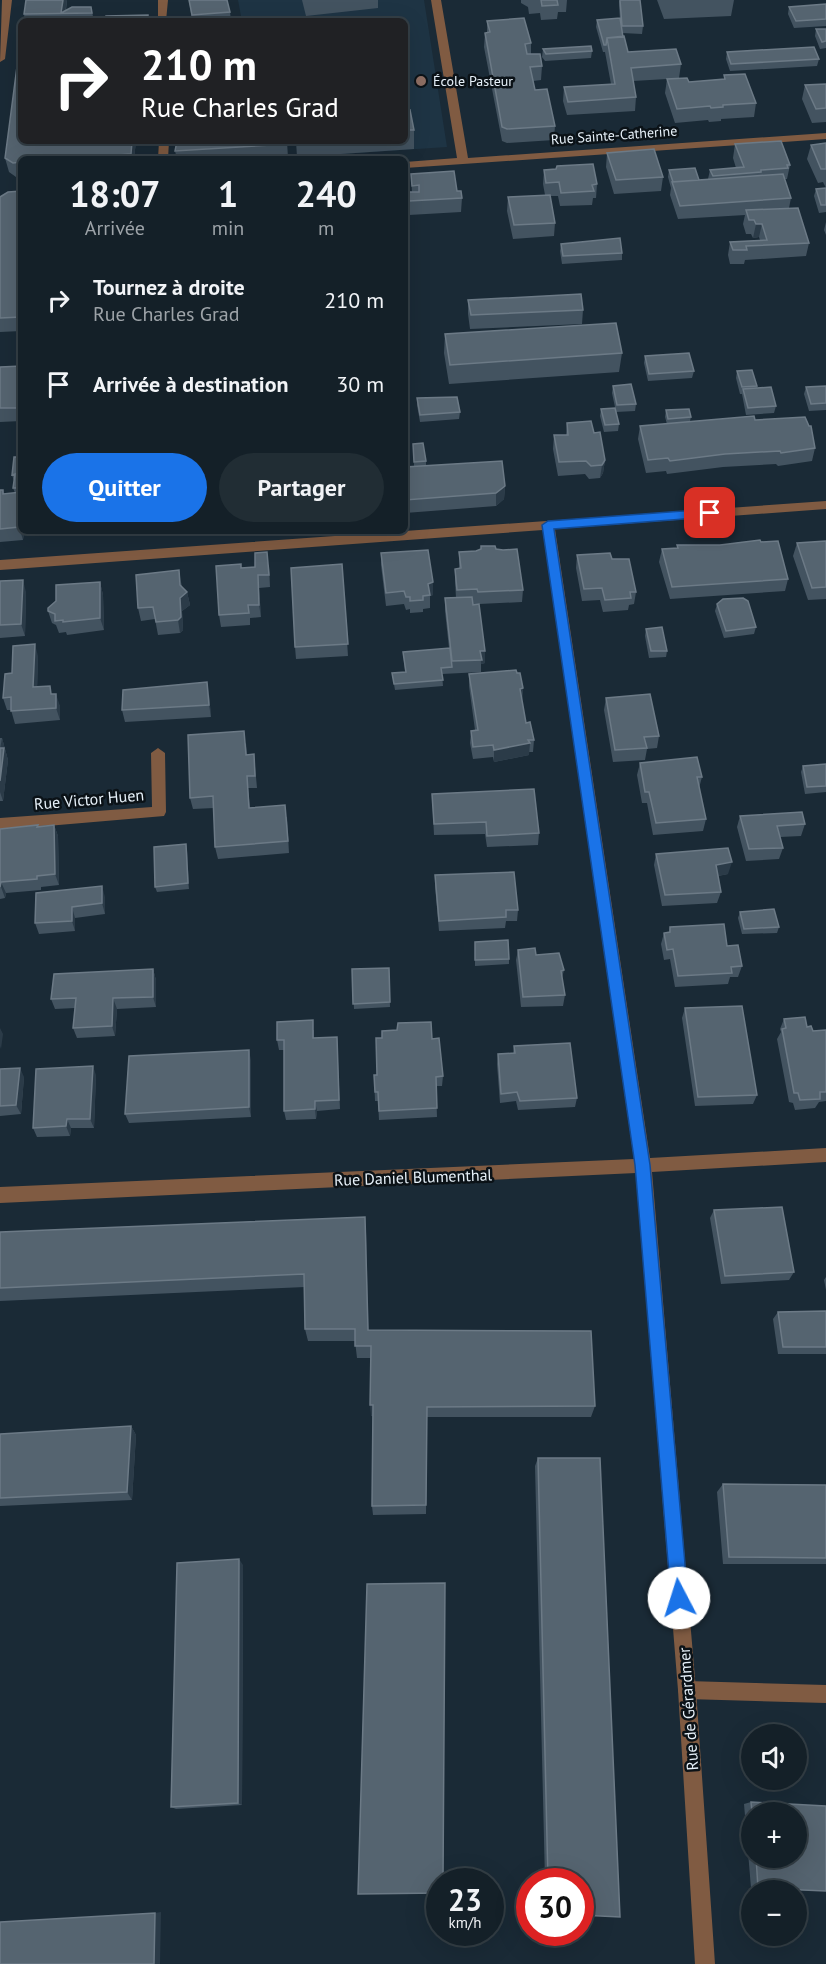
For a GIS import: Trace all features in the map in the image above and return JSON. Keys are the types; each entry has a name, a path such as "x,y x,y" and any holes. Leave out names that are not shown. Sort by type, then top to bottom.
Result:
{"street":[{"path":"0,59 7,0"},
{"path":"163,0 163,18"},
{"path":"436,0 463,160"},
{"name":"Rue Sainte-Catherine","path":"408,165 826,136"},
{"path":"0,565 826,505"},
{"name":"Rue de Gérardmer","path":"548,525 643,1165 687,1690 705,1964"},
{"name":"Rue Victor Huen","path":"0,824 159,812 158,753"},
{"name":"Rue Daniel Blumenthal","path":"0,1195 549,1171 826,1155"},
{"path":"687,1690 826,1694"}],"shaded area":[{"name":"École Pasteur","path":"238,0 424,0 447,147 304,156 385,144 408,144 408,18 241,18"}],"building":[{"path":"26,0 63,0 61,13 72,7 91,7 92,13 24,14"},
{"path":"189,0 227,0 230,12 192,15"},
{"path":"541,0 557,0 558,5 542,6"},
{"path":"620,0 640,0 643,26 622,26"},
{"path":"826,4 826,19 796,21 789,7"},
{"path":"148,15 148,18 106,18 106,16"},
{"path":"524,18 531,43 525,44 527,54 540,54 542,66 530,67 535,90 547,89 555,126 507,129 502,127 485,33 490,32 487,21"},
{"path":"620,18 623,37 607,38 606,45 604,45 597,20"},
{"path":"816,29 826,29 826,41 822,42"},
{"path":"624,36 628,52 676,49 681,64 631,68 636,97 568,102 564,87 615,84 607,38"},
{"path":"591,46 592,51 546,54 543,49"},
{"path":"814,47 819,59 731,64 727,52"},
{"path":"18,59 18,144 132,144 131,154 18,156 18,162 13,163 5,158"},
{"path":"745,74 756,103 711,108 710,106 677,109 667,79 687,78 689,82 725,79 724,75"},
{"path":"826,84 826,108 816,109 805,85"},
{"path":"408,110 410,110 414,130 408,130"},
{"path":"781,141 790,165 787,165 788,168 713,176 710,170 744,167 735,144"},
{"path":"826,143 826,169 821,169 811,145"},
{"path":"176,144 287,144 175,151"},
{"path":"654,149 663,177 616,180 607,153"},
{"path":"593,164 597,184 592,185 594,191 561,193 559,182 546,183 544,170 556,169 557,166"},
{"path":"695,168 699,180 673,182 669,170"},
{"path":"454,171 457,191 461,191 462,198 409,201 408,192 419,192 419,185 412,186 411,174"},
{"path":"783,174 791,198 680,206 672,182"},
{"path":"826,188 826,205 821,205 816,189"},
{"path":"18,191 18,317 0,318 0,197 8,192"},
{"path":"550,195 555,223 514,225 508,197"},
{"path":"798,208 809,243 746,246 747,250 733,250 730,242 767,240 762,224 749,220 746,210"},
{"path":"620,238 622,253 563,256 561,244"},
{"path":"581,294 583,310 471,315 468,300"},
{"path":"616,323 622,353 450,365 445,334"},
{"path":"689,353 694,371 649,374 645,356"},
{"path":"18,366 18,408 0,408 0,367"},
{"path":"752,370 757,386 742,387 737,371"},
{"path":"631,384 636,404 617,405 613,386"},
{"path":"826,386 826,403 811,404 806,387"},
{"path":"771,387 776,406 748,408 743,389"},
{"path":"457,397 460,412 420,415 417,398"},
{"path":"615,408 619,424 605,425 601,409"},
{"path":"689,409 691,417 668,419 666,410"},
{"path":"754,416 755,420 805,417 811,426 815,448 781,453 780,451 725,454 670,461 668,458 648,460 640,426"},
{"path":"591,421 594,433 600,432 605,460 602,465 591,466 586,461 559,462 554,435 568,435 567,423"},
{"path":"423,443 426,461 414,462 413,444"},
{"path":"14,457 18,457 18,488 13,488 15,474 12,475"},
{"path":"502,461 505,486 496,493 408,500 408,467"},
{"path":"0,490 3,490 3,494 18,492 18,527 0,529"},
{"path":"760,540 761,542 778,541 788,579 672,587 662,549 678,548 677,545 720,545"},
{"path":"826,541 826,587 812,588 797,543"},
{"path":"481,546 495,546 496,549 503,550 517,549 523,590 478,592 477,589 457,590 455,569 461,568 459,552 476,551 481,549"},
{"path":"428,550 433,582 428,584 430,595 423,596 423,600 410,601 410,597 406,597 404,591 386,593 381,553"},
{"path":"267,552 269,575 258,575 259,605 248,605 249,613 219,615 216,566 241,564 241,568 255,567 255,553"},
{"path":"610,553 612,559 629,559 636,592 630,592 631,598 605,600 602,588 584,589 577,555"},
{"path":"342,564 348,644 295,647 291,568"},
{"path":"179,570 180,585 187,592 180,598 181,617 178,620 156,622 153,607 138,608 136,575"},
{"path":"23,580 21,624 0,625 0,581"},
{"path":"100,582 100,618 55,621 55,614 48,611 48,608 56,601 56,585"},
{"path":"472,597 473,605 479,604 485,651 480,651 482,660 452,661 445,598"},
{"path":"743,598 748,601 756,627 726,631 717,604 723,599"},
{"path":"662,627 667,651 651,651 646,629"},
{"path":"35,644 33,687 50,686 51,694 56,694 56,708 11,711 11,697 3,698 5,674 12,673 13,646"},
{"path":"450,648 452,667 441,668 443,680 394,684 392,673 406,672 403,652"},
{"path":"516,670 520,673 523,688 520,689 526,723 530,722 534,740 528,740 530,743 494,750 493,745 473,747 471,731 478,730 469,674"},
{"path":"207,682 209,705 122,710 123,690"},
{"path":"650,694 659,736 644,737 647,748 615,750 606,698"},
{"path":"244,731 246,755 254,754 255,776 247,776 249,808 285,805 288,841 215,847 213,796 190,798 188,735"},
{"path":"0,748 4,748 0,781"},
{"path":"697,757 702,777 697,777 706,819 656,823 649,792 645,792 640,763"},
{"path":"826,764 826,786 807,787 803,766"},
{"path":"534,789 539,833 487,836 486,822 434,824 432,794"},
{"path":"802,812 805,824 777,826 783,848 749,849 740,816"},
{"path":"38,825 37,827 54,825 55,874 37,876 37,879 1,882 0,887 0,829"},
{"path":"186,844 188,883 155,887 154,847"},
{"path":"728,848 732,862 716,865 721,892 665,895 656,854"},
{"path":"514,872 518,910 506,910 506,917 439,921 435,875"},
{"path":"102,886 102,903 72,907 72,921 35,923 36,893"},
{"path":"774,909 779,927 744,929 740,912"},
{"path":"724,924 727,946 738,945 742,966 731,967 732,973 678,976 673,949 667,950 664,933 670,932 670,927"},
{"path":"508,940 509,959 475,960 475,942"},
{"path":"535,948 536,955 559,953 564,970 561,971 565,995 523,997 518,950"},
{"path":"389,968 390,1002 353,1004 352,969"},
{"path":"153,969 153,997 113,998 112,1026 73,1028 76,998 51,999 54,974"},
{"path":"742,1006 757,1095 698,1097 685,1008"},
{"path":"805,1017 807,1027 811,1026 813,1031 826,1030 826,1092 820,1092 820,1099 800,1100 798,1093 794,1093 782,1029 786,1028 784,1019"},
{"path":"313,1020 313,1038 337,1037 339,1100 315,1101 315,1109 284,1111 284,1040 277,1040 277,1022"},
{"path":"431,1022 432,1039 439,1038 443,1076 436,1077 437,1108 379,1111 374,1075 377,1075 376,1038 382,1038 382,1031 397,1030 398,1023"},
{"path":"570,1043 577,1098 520,1101 517,1092 501,1094 498,1054 515,1053 514,1046"},
{"path":"249,1050 249,1107 125,1114 129,1056"},
{"path":"93,1066 90,1119 67,1119 66,1126 33,1128 36,1069"},
{"path":"20,1068 16,1105 0,1106 0,1069"},
{"path":"782,1207 794,1272 725,1276 714,1210"},
{"path":"365,1217 368,1330 591,1331 595,1406 427,1407 426,1505 372,1506 371,1346 355,1346 355,1329 305,1329 304,1274 0,1288 0,1232"},
{"path":"826,1311 826,1347 783,1347 778,1312"},
{"path":"131,1426 127,1492 0,1498 0,1434"},
{"path":"538,1458 600,1458 620,1917 594,1916 594,1868 548,1868"},
{"path":"723,1484 826,1485 826,1558 729,1557"},
{"path":"239,1559 238,1803 171,1807 177,1563"},
{"path":"445,1583 443,1868 426,1868 426,1893 358,1894 367,1584"},
{"path":"807,1805 826,1806 826,1891 807,1890 807,1880 757,1880 757,1868 807,1868"},
{"path":"155,1913 154,1964 0,1964 0,1922"}],"place":[{"name":"École Pasteur","path":"421,81"}],"route":[{"path":"679,1598 643,1165 548,525 710,513"}]}
